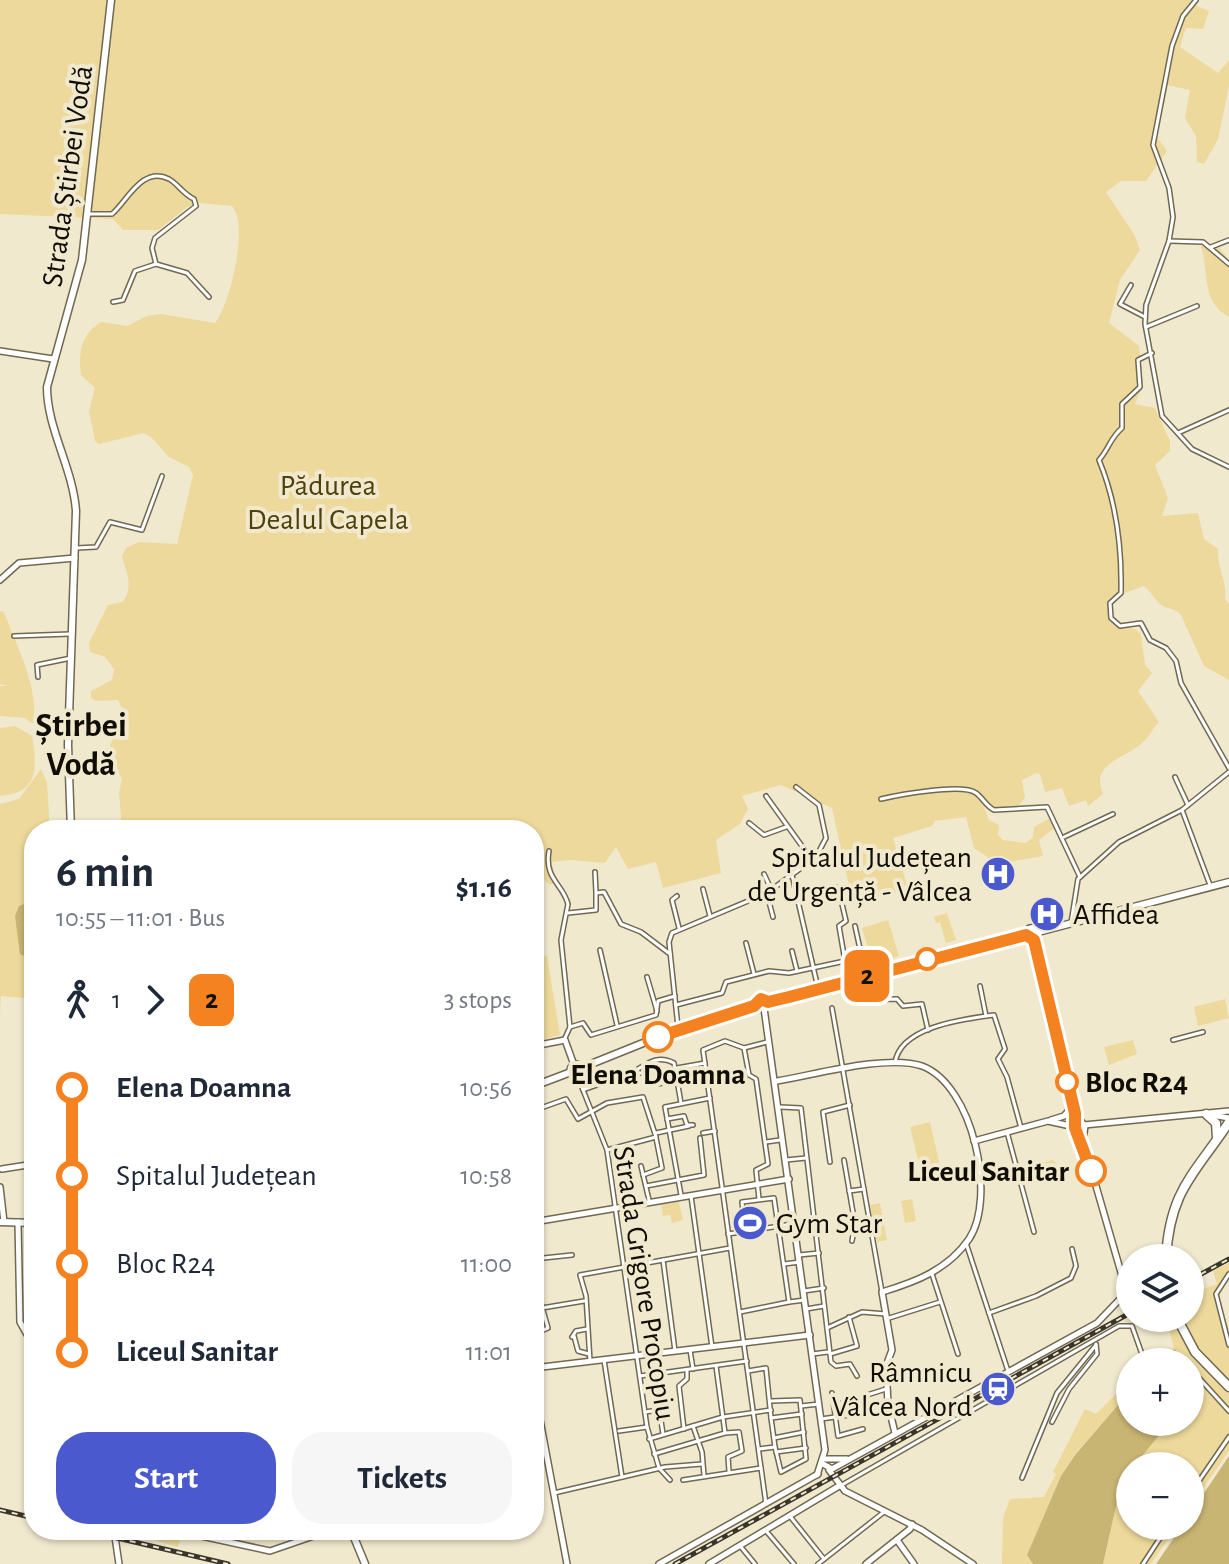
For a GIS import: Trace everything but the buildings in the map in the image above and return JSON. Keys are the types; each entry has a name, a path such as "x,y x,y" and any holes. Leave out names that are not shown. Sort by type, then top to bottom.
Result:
{"highway":[{"path":"1203,1114 1216,1123 1222,1135"},
{"path":"1169,1244 1178,1198 1194,1166 1222,1135 1229,1120"},
{"path":"1184,1332 1195,1352 1229,1387"}],"main road":[{"name":"Strada Știrbei Vodă","path":"71,820 68,745 75,558 73,489 47,400 47,379 81,269 111,0"},
{"path":"0,351 53,359"},
{"path":"0,580 19,563 75,558"},
{"path":"544,1082 678,1029 1026,935 1030,928 1038,932 1229,882"},
{"path":"659,1564 830,1465 849,1459 1097,1323 1121,1298 1122,1276 1074,1110 1034,940 1038,932"},
{"path":"1026,935 1034,940"},
{"path":"763,1005 777,1081 825,1450 830,1465 839,1486 912,1524 973,1564"},
{"path":"544,1044 565,1040 576,1070"},
{"path":"571,1056 591,1064"},
{"path":"777,1081 895,1063 922,1067 950,1085 964,1108 974,1141 980,1209 966,1243 932,1274 882,1292 892,1350 886,1362 888,1404 895,1433"},
{"path":"974,1141 1048,1121 1074,1110"},
{"path":"1048,1121 1080,1127 1229,1111"},
{"path":"1203,1114 1229,1120"},
{"path":"1,1169 24,1166"},
{"path":"544,1220 789,1179"},
{"path":"0,1187 2,1222 24,1222"},
{"path":"18,1222 20,1322 24,1329"},
{"path":"544,1367 810,1335"},
{"path":"544,1443 567,1564"},
{"path":"714,1563 839,1486"},
{"path":"866,1564 912,1524"},
{"path":"115,1540 119,1564"},
{"path":"226,1540 270,1551 302,1540"},
{"path":"357,1540 367,1564"},
{"path":"897,1540 914,1564"}],"street":[{"path":"1196,0 1183,16 1175,35 1153,145 1172,199 1169,241 1149,295 1145,317 1158,408 1176,434 1192,449 1229,467"},
{"path":"88,214 112,214 133,187 155,178 171,179 184,194 194,199 196,206 155,238 152,248 156,264"},
{"path":"1169,241 1197,240 1211,247 1229,264"},
{"path":"1211,247 1229,240"},
{"path":"113,302 123,300 135,271 156,264 187,273 209,297"},
{"path":"1131,285 1120,304 1145,317"},
{"path":"1146,327 1197,306"},
{"path":"1071,923 1075,883 1080,877 1125,838 1182,810 1229,770 1181,683 1176,661 1166,648 1150,640 1139,622 1120,626 1112,623 1110,607 1121,593 1121,551 1111,489 1099,460 1108,451 1112,436 1122,428 1122,404 1140,387 1138,360 1152,353"},
{"path":"1176,434 1229,410"},
{"path":"75,548 96,547 110,522 142,530 162,476"},
{"path":"14,636 73,634"},
{"path":"38,677 37,665 72,658"},
{"path":"1175,777 1188,805"},
{"path":"678,1029 670,936 679,928 769,891 812,860 825,843 824,824 816,801 796,787"},
{"path":"881,799 902,794 971,790 994,810 1047,807 1064,837 1080,877"},
{"path":"766,796 812,860"},
{"path":"1182,810 1211,887"},
{"path":"1064,837 1113,814"},
{"path":"749,823 764,835 786,827"},
{"path":"549,851 547,861 553,883 566,897 568,913 561,943 570,1027 565,1040"},
{"path":"568,913 596,910 595,872"},
{"path":"764,874 773,917"},
{"path":"792,875 819,989"},
{"path":"676,1005 722,993 726,982 846,960 839,925 846,921 838,887"},
{"path":"703,889 710,916"},
{"path":"596,893 607,894 621,924 641,932 670,954"},
{"path":"677,896 672,902 679,928"},
{"path":"855,926 867,1000 883,997 897,999 903,1006 922,1004 928,1030"},
{"path":"746,943 755,975"},
{"path":"803,951 810,949"},
{"path":"600,950 618,1025"},
{"path":"792,951 797,971"},
{"path":"647,977 657,1011"},
{"path":"980,986 986,1016"},
{"path":"570,1027 583,1023 591,1035 626,1025 656,1015 658,1001 675,996"},
{"path":"832,1008 882,1292"},
{"path":"895,1063 904,1044 928,1030 996,1016 1004,1050 998,1059 1007,1077 1021,1128"},
{"path":"1173,1040 1203,1032"},
{"path":"766,1504 705,1063 706,1046 725,1041 744,1048 771,1041"},
{"path":"744,1048 749,1075 756,1079 766,1142 768,1166 756,1170 759,1199"},
{"path":"583,1090 633,1072 656,1059 673,1061 681,1103"},
{"path":"676,1068 705,1063"},
{"name":"Strada Grigore Procopiu","path":"576,1070 607,1150 649,1439 659,1468 670,1480"},
{"path":"633,1072 651,1073 657,1084 678,1079"},
{"path":"544,1107 566,1099 576,1119 607,1103 641,1096 656,1135 662,1168 643,1175"},
{"path":"681,1195 666,1106 710,1098"},
{"path":"830,1162 823,1112 850,1105"},
{"path":"780,1107 801,1108 832,1364 850,1364 857,1376"},
{"path":"607,1150 691,1125 684,1116 667,1119"},
{"path":"646,1186 705,1173 702,1135 715,1131"},
{"path":"1007,1132 1034,1232"},
{"path":"766,1142 784,1140"},
{"path":"786,1160 807,1157"},
{"path":"844,1160 855,1224 852,1241"},
{"path":"641,1166 649,1200"},
{"path":"849,1191 864,1189"},
{"path":"691,1193 712,1347"},
{"path":"745,1231 742,1202 774,1198 789,1302"},
{"path":"855,1224 870,1221"},
{"path":"728,1234 795,1224"},
{"path":"966,1243 1008,1371"},
{"path":"590,1362 580,1275 730,1248"},
{"path":"989,1314 1036,1296 1071,1278 1076,1266 1072,1249"},
{"path":"784,1264 819,1253"},
{"path":"544,1258 572,1255"},
{"path":"663,1260 675,1352"},
{"path":"932,1274 958,1354"},
{"path":"1229,1274 1216,1294 1229,1345"},
{"path":"804,1291 824,1288"},
{"path":"740,1312 805,1300"},
{"path":"544,1308 584,1301"},
{"path":"826,1328 862,1312 886,1316 940,1302"},
{"path":"806,1309 824,1306"},
{"path":"812,1354 857,1346 849,1317"},
{"path":"839,1486 1129,1324 1139,1348"},
{"path":"587,1329 577,1330 573,1336 580,1353 589,1354"},
{"path":"1052,1422 1069,1389 1097,1354 1095,1342"},
{"path":"1022,1478 1057,1393 1095,1342"},
{"path":"690,1350 693,1369"},
{"path":"604,1360 622,1477"},
{"path":"640,1376 747,1361"},
{"path":"716,1366 725,1433 739,1432 742,1451 728,1457 729,1472"},
{"path":"748,1371 765,1366 775,1450 779,1470 786,1471 804,1462 806,1448 801,1406 797,1398 771,1401"},
{"path":"684,1429 679,1386 687,1379 687,1370"},
{"path":"654,1374 663,1435"},
{"path":"1204,1383 1229,1411"},
{"path":"867,1395 889,1388"},
{"path":"832,1393 841,1437 863,1429"},
{"path":"834,1407 848,1400"},
{"path":"801,1406 819,1404"},
{"path":"645,1412 659,1410"},
{"path":"649,1439 723,1417 771,1410"},
{"path":"821,1419 863,1413"},
{"path":"771,1418 802,1414"},
{"path":"693,1426 699,1441 704,1475"},
{"path":"617,1432 647,1427"},
{"path":"774,1438 804,1432"},
{"name":"Strada Grigore Procopiu","path":"654,1454 725,1433"},
{"path":"1204,1474 1229,1437"},
{"path":"759,1449 806,1448"},
{"path":"553,1493 659,1468 702,1464"},
{"path":"683,1480 761,1468"},
{"path":"818,1564 884,1512"},
{"path":"789,1515 824,1559"},
{"path":"767,1532 794,1564"},
{"path":"1143,1564 1159,1540"},
{"path":"741,1547 755,1564"}],"green space":[{"name":"Pădurea Dealul Capela","path":"0,0 1197,0 1195,5 1209,11 1203,29 1186,28 1180,47 1218,73 1229,60 1229,86 1218,139 1204,164 1197,162 1196,136 1185,118 1190,90 1168,85 1157,137 1167,151 1146,181 1121,181 1106,192 1134,234 1140,250 1120,280 1109,323 1139,346 1143,385 1135,404 1155,408 1170,441 1170,451 1155,465 1168,498 1162,516 1198,513 1204,539 1218,549 1225,599 1229,604 1229,680 1204,666 1181,615 1160,604 1144,586 1111,598 1108,609 1112,624 1135,629 1141,634 1145,665 1152,673 1138,691 1159,722 1137,747 1105,768 1100,783 1103,794 1088,806 1086,800 1069,806 1062,788 1045,792 1040,774 1036,773 1022,780 1025,797 1014,808 1004,810 989,804 984,807 989,820 999,825 998,835 1003,840 1026,843 1033,837 1034,827 1052,817 1056,827 1039,840 1043,856 998,864 995,856 989,858 974,848 966,817 935,821 932,826 893,838 908,889 853,904 832,808 781,785 742,796 748,809 740,824 716,840 721,873 663,888 656,862 628,869 616,847 605,863 551,862 557,882 550,885 544,879 544,820 121,820 119,792 122,779 112,759 110,746 122,708 118,700 96,701 91,698 91,691 112,680 114,669 105,657 90,652 89,643 108,605 122,602 126,597 128,580 122,557 126,548 139,542 177,544 193,475 189,467 169,457 151,437 143,433 99,444 95,441 89,411 95,388 81,375 81,352 89,332 101,322 127,326 147,316 161,314 215,323 227,299 236,264 237,215 232,206 199,203 189,206 158,230 123,230 113,219 0,214"},
{"path":"1201,246 1220,248 1229,261 1229,317 1220,311 1210,295"},
{"path":"0,611 4,612 30,682 33,724 25,718 0,716 0,686 8,686 0,684"},
{"path":"15,726 32,736 35,768 23,789 0,796 0,728"},
{"path":"41,769 47,783 49,820 24,820 24,998 1,996 0,1014 0,804 19,799"},
{"path":"947,913 956,940 946,943 940,922 936,923 934,917"},
{"path":"888,920 899,956 893,958 894,962 874,968 862,928"},
{"path":"544,956 547,956 560,1035 544,1039"},
{"path":"1225,999 1229,1018 1198,1026 1194,1007"},
{"path":"1133,1040 1137,1054 1109,1065 1104,1047"},
{"path":"930,1122 942,1175 923,1180 910,1127"},
{"path":"1053,1160 1061,1168 1050,1179 1038,1182 1033,1166"},
{"path":"678,1199 683,1220 672,1223 670,1215 663,1216 661,1203"},
{"path":"912,1199 916,1221 905,1223 901,1201"},
{"path":"880,1203 887,1240 877,1242 870,1205"},
{"path":"1229,1263 1229,1276 1219,1297 1229,1335 1229,1451 1204,1487 1204,1452 1145,1452 1159,1436 1204,1436 1204,1348 1174,1348 1170,1332 1204,1332 1204,1289 1217,1284 1213,1271"},
{"path":"1116,1394 1116,1407 1075,1454 1061,1476 1027,1555 1033,1564 1002,1564 1003,1518 1010,1499 1044,1497 1056,1474 1053,1472 1085,1409 1096,1414"},
{"path":"1116,1506 1116,1540 1167,1540 1151,1564 1103,1564"},
{"path":"154,1540 180,1540 178,1547"}],"shaded area":[{"path":"24,904 24,956 20,954 15,916 19,906"},
{"path":"1116,1407 1116,1436 1159,1436 1145,1452 1116,1452 1116,1506 1103,1564 1033,1564 1027,1555 1061,1476"},
{"path":"1229,1456 1229,1564 1156,1564 1172,1540 1204,1540 1204,1493"}],"railway":[{"path":"1204,1272 1229,1259"},
{"path":"675,1564 1116,1321"},
{"path":"0,1510 24,1516"},
{"path":"126,1540 228,1564"}],"bus line":[{"name":"2","path":"658,1037 758,1005 761,999 768,1002 789,997 1026,935 1034,940 1075,1113 1075,1128 1083,1141 1091,1171"}],"place":[{"name":"Spitalul Județean de Urgență - Vâlcea","path":"998,874"},
{"name":"Affidea","path":"1047,914"},
{"name":"Elena Doamna","path":"658,1037"},
{"name":"Bloc R24","path":"1067,1082"},
{"name":"Liceul Sanitar","path":"1091,1171"},
{"name":"Gym Star","path":"750,1223"},
{"name":"Râmnicu Vâlcea Nord","path":"998,1389"}],"district":[{"name":"Știrbei Vodă","path":"81,744"}]}
